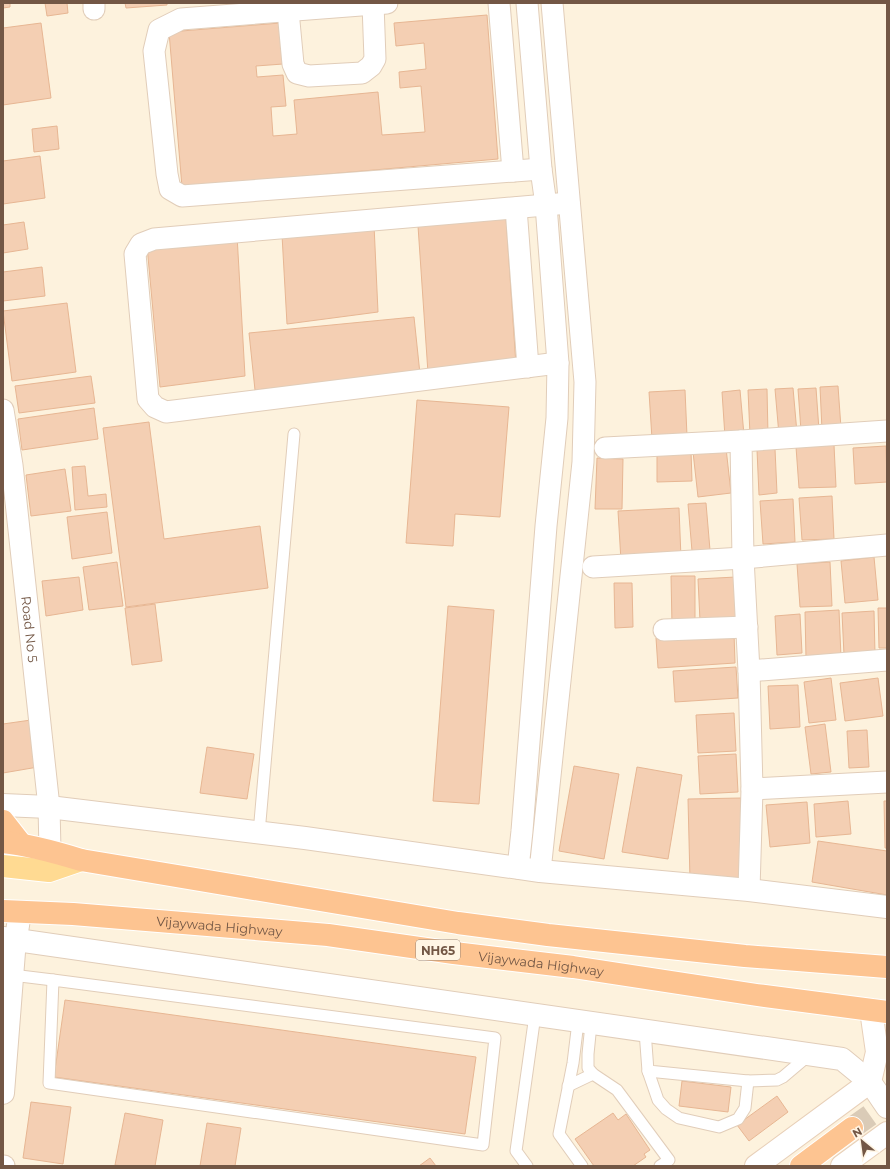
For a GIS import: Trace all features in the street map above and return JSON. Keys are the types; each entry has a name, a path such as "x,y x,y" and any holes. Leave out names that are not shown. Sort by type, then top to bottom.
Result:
{"highway":[{"path":"3,821 12,843"},
{"name":"NH65","path":"12,843 50,850 81,860 458,923 548,935 745,956 887,967"},
{"name":"Vijaywada Highway","path":"12,912 73,914 328,934 454,953 573,967 757,995 879,1011"},
{"path":"801,1166 852,1128"}],"main road":[{"path":"3,866 49,871 81,860"}],"street":[{"path":"499,3 513,171"},
{"path":"518,868 557,411 558,363 546,206 540,169 527,3"},
{"path":"540,871 583,462 585,382 552,3"},
{"path":"288,11 293,64 297,73 309,76 362,73 371,66 375,59 380,4 181,19 159,30 154,50 167,174 170,189 182,196 540,169"},
{"path":"558,363 166,412 155,407 148,399 135,254 140,244 154,239 569,203"},
{"path":"516,208 528,367"},
{"name":"Road No 5","path":"3,410 12,465 49,807 50,850"},
{"path":"557,411 584,411"},
{"path":"605,448 887,431"},
{"path":"741,441 743,558 749,671 752,790 749,890"},
{"path":"593,567 743,558 887,545"},
{"path":"664,630 747,627"},
{"path":"749,671 887,660"},
{"path":"752,790 887,782"},
{"path":"3,805 49,807 260,832 540,871 749,890 887,907"},
{"path":"3,1093 12,975 9,939 12,912"},
{"path":"9,939 842,1059 870,1082 887,1107"},
{"path":"756,1166 870,1082 877,1052 879,1011"},
{"path":"842,1166 887,1133"}],"lane":[{"path":"260,832 294,434"},
{"path":"12,975 53,980 495,1038 483,1145 49,1083 53,980"},
{"path":"527,1166 516,1151 535,1015"},
{"path":"584,1023 588,1054 588,1068 593,1074 617,1090 668,1164"},
{"path":"582,1166 559,1134 573,1063 584,1023"},
{"path":"645,1031 648,1071 658,1100 666,1109 679,1118 719,1127 738,1119 745,1108 748,1081"},
{"path":"648,1071 748,1081 777,1080 783,1077 809,1055"},
{"path":"568,1086 593,1074"}],"building":[{"path":"3,3 10,3 10,7 3,8"},
{"path":"45,3 67,3 68,13 47,16"},
{"path":"125,3 167,3 167,5 126,8"},
{"path":"487,15 498,159 182,187 169,32 280,23 283,64 256,66 257,77 283,75 286,106 271,107 273,136 297,134 294,100 378,92 382,135 425,132 421,86 400,88 399,72 426,69 424,43 396,46 394,23"},
{"path":"41,23 51,98 3,105 3,28"},
{"path":"57,126 59,149 34,152 32,129"},
{"path":"40,156 45,198 3,204 3,161"},
{"path":"506,217 516,365 428,373 418,226"},
{"path":"24,222 28,249 3,253 3,225"},
{"path":"374,225 378,312 287,324 282,235"},
{"path":"237,235 245,376 160,387 147,246"},
{"path":"42,267 45,296 3,301 3,272"},
{"path":"67,303 76,372 12,381 3,311"},
{"path":"414,317 420,374 255,390 249,333"},
{"path":"91,376 95,403 19,413 15,386"},
{"path":"838,386 841,428 822,430 820,387"},
{"path":"793,388 797,433 779,435 775,389"},
{"path":"816,388 819,430 801,431 798,389"},
{"path":"767,389 768,435 750,435 748,390"},
{"path":"685,390 687,436 652,439 649,392"},
{"path":"740,390 744,435 725,437 722,392"},
{"path":"417,400 509,407 500,517 455,514 453,546 406,543"},
{"path":"94,408 98,439 22,450 18,419"},
{"path":"149,422 164,539 260,526 268,588 126,607 103,428"},
{"path":"834,445 836,487 799,488 796,447"},
{"path":"886,446 887,482 855,484 853,448"},
{"path":"726,448 731,493 698,497 693,452"},
{"path":"775,449 777,493 759,495 757,450"},
{"path":"691,451 692,481 657,482 657,452"},
{"path":"597,458 623,459 622,509 595,509"},
{"path":"85,466 88,496 106,494 107,507 75,510 72,467"},
{"path":"65,469 71,511 31,516 26,475"},
{"path":"832,496 834,539 802,540 799,498"},
{"path":"793,499 795,542 763,544 760,501"},
{"path":"706,503 710,550 692,551 688,504"},
{"path":"679,508 681,558 621,561 618,511"},
{"path":"107,512 112,553 72,559 67,517"},
{"path":"874,557 878,600 845,603 841,561"},
{"path":"117,562 123,606 89,610 83,567"},
{"path":"830,562 832,606 800,607 797,564"},
{"path":"671,576 695,576 695,625 672,625"},
{"path":"79,577 83,610 46,616 42,581"},
{"path":"736,577 738,619 700,621 698,579"},
{"path":"614,583 632,583 633,627 615,628"},
{"path":"155,604 162,661 132,665 125,608"},
{"path":"448,606 494,610 479,804 433,801"},
{"path":"878,608 887,608 887,648 879,648"},
{"path":"839,610 841,657 806,658 805,612"},
{"path":"874,611 875,654 844,655 842,613"},
{"path":"800,614 802,653 777,655 775,616"},
{"path":"734,633 735,663 658,668 656,638"},
{"path":"736,667 738,698 675,702 673,671"},
{"path":"831,678 836,720 809,723 804,682"},
{"path":"878,678 883,716 845,721 840,683"},
{"path":"798,685 800,727 770,729 768,686"},
{"path":"734,713 736,751 698,753 696,715"},
{"path":"31,720 38,767 3,773 3,724"},
{"path":"825,724 831,772 811,774 805,727"},
{"path":"867,730 869,767 849,768 847,731"},
{"path":"207,747 254,754 247,799 200,793"},
{"path":"736,754 738,792 700,794 698,756"},
{"path":"574,766 619,774 604,859 559,851"},
{"path":"637,767 682,775 668,859 622,852"},
{"path":"741,798 744,878 690,880 688,799"},
{"path":"848,801 851,834 816,837 814,804"},
{"path":"884,801 887,801 887,848 885,848"},
{"path":"807,802 810,843 770,847 766,805"},
{"path":"818,841 887,851 887,895 812,882"},
{"path":"65,1000 476,1057 465,1134 54,1077"},
{"path":"682,1081 731,1087 728,1112 679,1106"},
{"path":"777,1096 788,1112 749,1141 737,1125"},
{"path":"31,1102 71,1107 63,1164 23,1158"},
{"path":"125,1113 163,1120 155,1166 115,1165"},
{"path":"613,1113 618,1120 626,1114 650,1150 644,1154 646,1157 633,1166 594,1166 575,1139"},
{"path":"207,1123 241,1128 235,1166 200,1166"},
{"path":"430,1158 436,1166 419,1166"}],"tunnel":[{"path":"852,1128 887,1103"}]}
